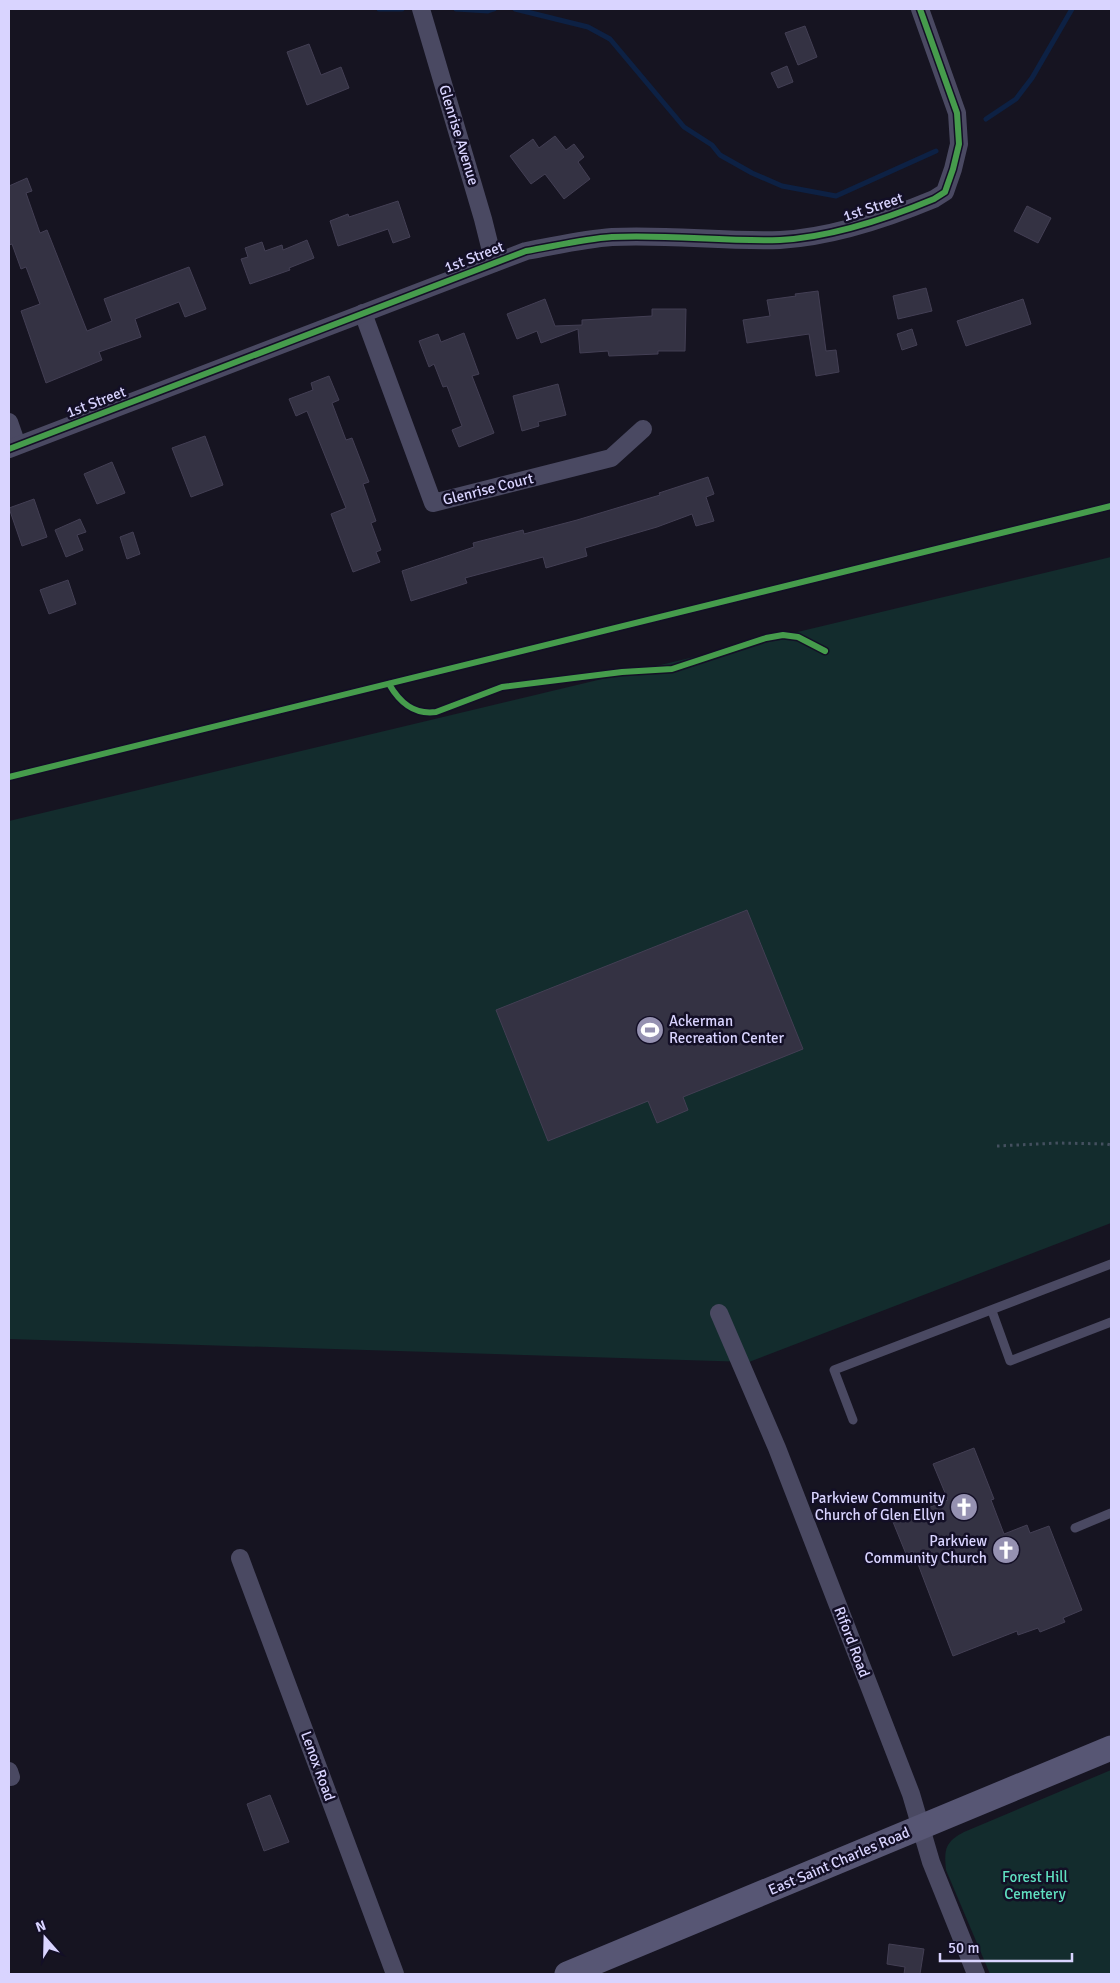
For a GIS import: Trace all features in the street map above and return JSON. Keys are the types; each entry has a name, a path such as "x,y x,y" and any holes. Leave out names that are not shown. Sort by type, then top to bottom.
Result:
{"main road":[{"name":"East Saint Charles Road","path":"567,1974 1111,1748"}],"street":[{"name":"Glenrise Avenue","path":"421,9 483,218 494,263"},
{"name":"1st Street","path":"13,447 526,251 563,243 612,237 782,240 866,224 934,199 945,192 953,169 959,144 957,113 920,9"},
{"name":"Glenrise Court","path":"363,312 433,503 611,458 642,429"},
{"path":"9,422 13,447"},
{"name":"Riford Road","path":"719,1313 780,1457 912,1794 932,1862 976,1974"},
{"name":"Lenox Road","path":"240,1558 395,1974"}],"lane":[{"path":"854,1420 834,1370 1111,1264"},
{"path":"992,1311 1010,1361 1111,1322"},
{"path":"1075,1528 1111,1513"}],"path":[{"path":"997,1146 1058,1143 1107,1144 1111,1146"}],"green space":[{"path":"1111,557 1111,1223 749,1362 9,1339 9,821"},
{"name":"Forest Hill Cemetery","path":"1111,1770 1111,1974 990,1974 946,1870 945,1857 949,1843 964,1832"}],"building":[{"path":"805,26 817,57 798,65 785,33"},
{"path":"309,44 321,75 341,67 349,88 307,105 287,52"},
{"path":"787,66 793,82 778,88 771,73"},
{"path":"555,136 566,150 574,144 584,157 578,162 590,179 564,199 545,174 531,184 510,156 533,139 539,148"},
{"path":"27,178 32,191 26,193 40,233 47,230 87,331 112,321 104,299 189,267 206,309 185,317 179,302 135,319 141,337 99,352 102,360 46,383 21,311 40,304 26,267 21,269 12,244 9,245 9,186"},
{"path":"398,201 410,237 393,243 388,229 338,246 330,221 348,214 349,217"},
{"path":"1027,206 1051,218 1038,243 1014,231"},
{"path":"307,240 314,258 289,268 290,270 250,284 241,259 248,257 245,248 262,242 265,251 282,245 283,250"},
{"path":"926,288 932,311 898,319 893,296"},
{"path":"818,291 826,351 836,350 839,372 816,376 809,334 747,343 743,320 770,316 767,300"},
{"path":"545,299 555,326 582,325 582,320 652,316 652,309 686,309 685,351 658,351 658,354 609,356 608,351 580,353 578,329 541,343 537,331 517,339 507,314"},
{"path":"1023,299 1031,324 966,346 957,321"},
{"path":"912,329 917,345 902,350 897,334"},
{"path":"464,333 479,374 472,376 494,433 459,447 452,430 462,426 447,386 443,387 434,364 429,367 419,341 438,334 441,342"},
{"path":"329,376 339,400 332,403 346,440 352,438 369,482 363,484 376,521 371,523 381,550 376,552 380,562 353,572 331,514 346,508 307,411 296,416 289,399 313,390 311,383"},
{"path":"558,384 566,415 538,422 539,426 522,431 513,396"},
{"path":"205,436 223,485 191,497 172,448"},
{"path":"112,462 125,493 97,504 84,474"},
{"path":"708,477 714,494 706,497 714,521 696,526 692,514 657,527 585,548 587,556 546,568 543,557 465,578 467,583 411,601 402,571 474,547 473,543 523,530 524,534 577,520 660,495 659,493"},
{"path":"34,499 47,537 22,546 9,508"},
{"path":"80,519 86,532 77,535 83,550 66,557 55,530"},
{"path":"133,532 140,554 127,559 120,537"},
{"path":"68,580 76,604 49,614 40,590"},
{"name":"Ackerman Recreation Center","path":"747,910 803,1049 683,1097 688,1110 657,1123 648,1101 548,1141 496,1010"},
{"name":"Parkview Community Church","path":"974,1448 994,1499 991,1500 1004,1534 1027,1525 1030,1533 1049,1526 1082,1610 1063,1618 1065,1622 1040,1632 1038,1628 1018,1635 1017,1631 953,1656 913,1551 906,1554 893,1522 948,1500 933,1464"},
{"path":"270,1795 289,1842 264,1851 247,1804"},
{"path":"889,1944 924,1949 920,1974 904,1974 905,1967 887,1964"}],"waterway":[{"path":"379,9 402,9"},
{"path":"456,9 488,11 494,9"},
{"path":"515,9 588,27 610,39 684,127 712,145 720,155 752,173 782,186 836,196 936,151"},
{"path":"986,119 1016,99 1032,78 1072,9"}],"cycle path":[{"path":"9,449 526,251 580,241 633,236 738,240 800,238 859,226 934,199 945,192 953,169 959,144 957,113 920,9"},
{"path":"9,777 1111,506"},
{"path":"389,684 398,697 408,706 421,712 436,712 502,687 622,672 672,669 766,638 783,635 798,637 825,651"}],"place":[{"name":"Ackerman Recreation Center","path":"650,1030"},
{"name":"Parkview Community Church of Glen Ellyn","path":"964,1507"},
{"name":"Parkview Community Church","path":"1006,1550"}]}
